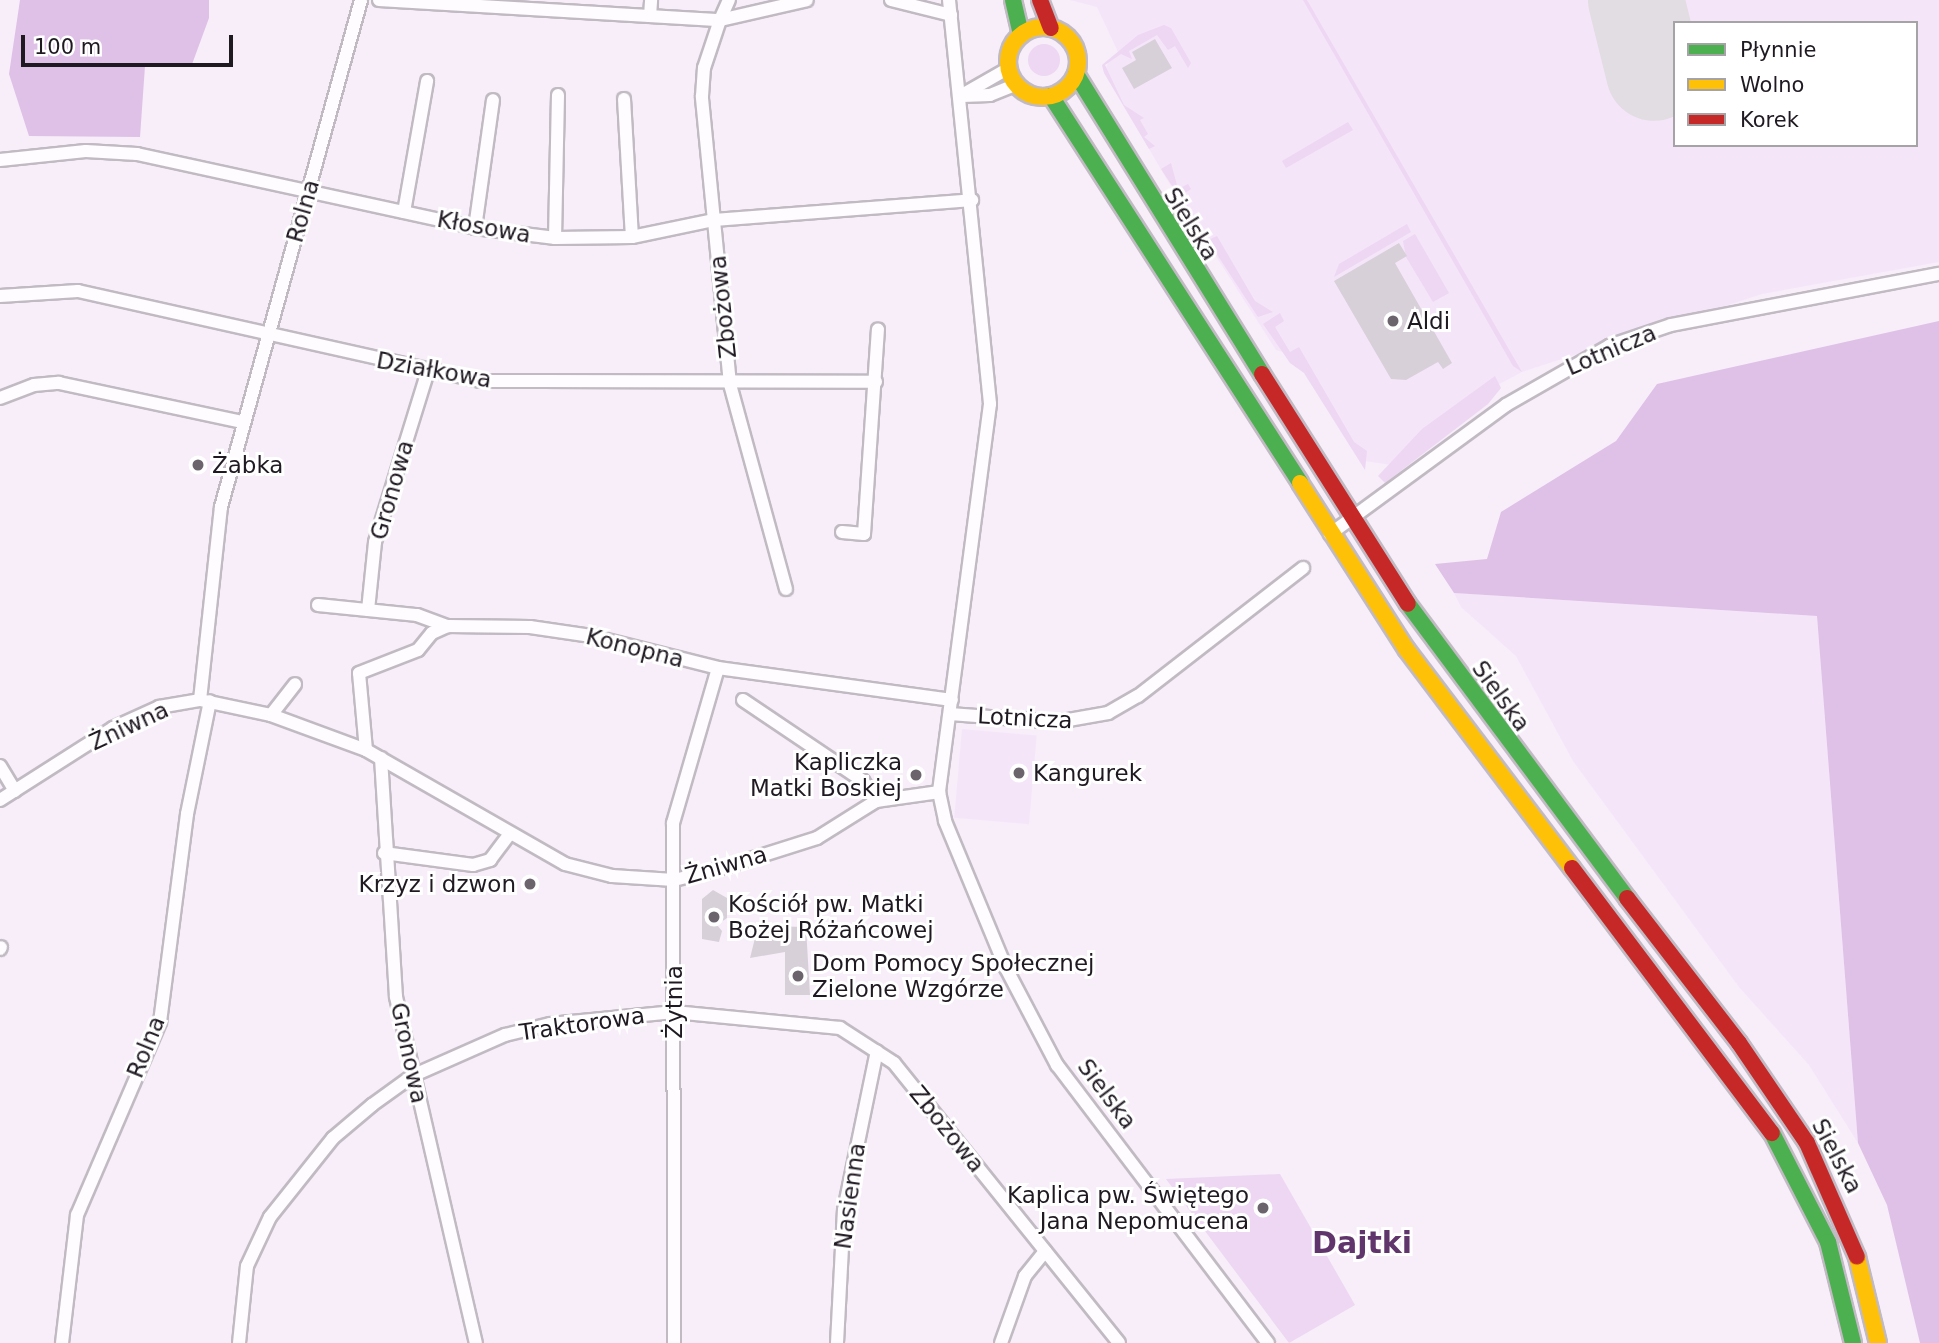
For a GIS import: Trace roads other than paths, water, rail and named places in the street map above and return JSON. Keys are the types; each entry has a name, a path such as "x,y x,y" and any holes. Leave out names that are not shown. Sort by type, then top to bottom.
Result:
{"main road":[{"path":"1013,0 1021,34"},
{"name":"Sielska","path":"1040,0 1051,27 1074,45 1076,74 1252,363 1353,522 1516,755 1739,1043 1807,1143 1851,1234 1878,1343"},
{"path":"1051,27 1021,34 1010,50 1009,68 1017,84 1032,95 1051,96 1076,74"},
{"name":"Sielska","path":"1051,96 1330,534 1459,721 1773,1135 1829,1242 1853,1343"}],"street":[{"name":"Rolna","path":"62,1343 77,1215 160,1022 187,814 205,701 217,532 243,422 362,0"},
{"path":"379,0 512,3 720,20 741,20 807,0"},
{"path":"650,16 651,0"},
{"name":"Zbożowa","path":"729,0 704,68 702,96 730,384 786,589"},
{"path":"891,0 951,15"},
{"name":"Sielska","path":"949,0 962,96 990,404 939,792 972,888 1039,1035 1268,1343"},
{"path":"962,96 1009,68"},
{"path":"404,212 427,81"},
{"path":"962,96 990,95 1017,84"},
{"path":"555,238 558,94"},
{"path":"624,99 632,237"},
{"path":"475,228 493,100"},
{"name":"Kłosowa","path":"0,160 86,151 136,154 309,189 475,228 555,238 632,237 714,220 972,200"},
{"name":"Lotnicza","path":"1330,534 1353,522 1506,405 1609,346 1671,325 1939,274"},
{"name":"Działkowa","path":"0,296 78,291 427,373 563,384 876,382"},
{"path":"842,532 864,534 878,329"},
{"name":"Gronowa","path":"369,610 375,542 427,373"},
{"path":"0,398 34,385 59,383 243,422"},
{"name":"Lotnicza","path":"951,707 1057,722 1108,713 1138,696 1303,568"},
{"name":"Konopna","path":"318,605 369,610 448,626 530,627 591,636 718,668 951,707"},
{"path":"366,750 359,673 418,650 432,633 448,626"},
{"name":"Żytnia","path":"674,1343 673,823 718,668"},
{"path":"271,715 295,684"},
{"path":"743,700 863,781 876,801"},
{"name":"Żniwna","path":"0,800 113,728 159,707 205,701 271,715 366,750 509,835 565,864 612,876 674,880 817,838 876,801 939,792"},
{"name":"Gronowa","path":"381,758 384,853 396,997 412,1076 476,1343"},
{"path":"0,766 15,791"},
{"path":"384,853 473,865 490,860 509,835"},
{"name":"Traktorowa","path":"239,1343 247,1266 270,1217 332,1138 412,1076 505,1035 550,1024 674,1012 840,1028 877,1051"},
{"name":"Zbożowa","path":"877,1051 894,1063 1119,1343"},
{"name":"Nasienna","path":"837,1343 844,1210 877,1051"},
{"path":"1001,1343 1025,1276 1045,1251"}],"place":[{"name":"Aldi","path":"1393,321"},
{"name":"Żabka","path":"198,465"},
{"name":"Kangurek","path":"1019,773"},
{"name":"Kapliczka Matki Boskiej","path":"916,775"},
{"name":"Krzyz i dzwon","path":"530,884"},
{"name":"Kościół pw. Matki Bożej Różańcowej","path":"714,917"},
{"name":"Dom Pomocy Społecznej Zielone Wzgórze","path":"798,976"},
{"name":"Kaplica pw. Świętego Jana Nepomucena","path":"1263,1208"}],"district":[{"name":"Dajtki","path":"1362,1243"}]}
